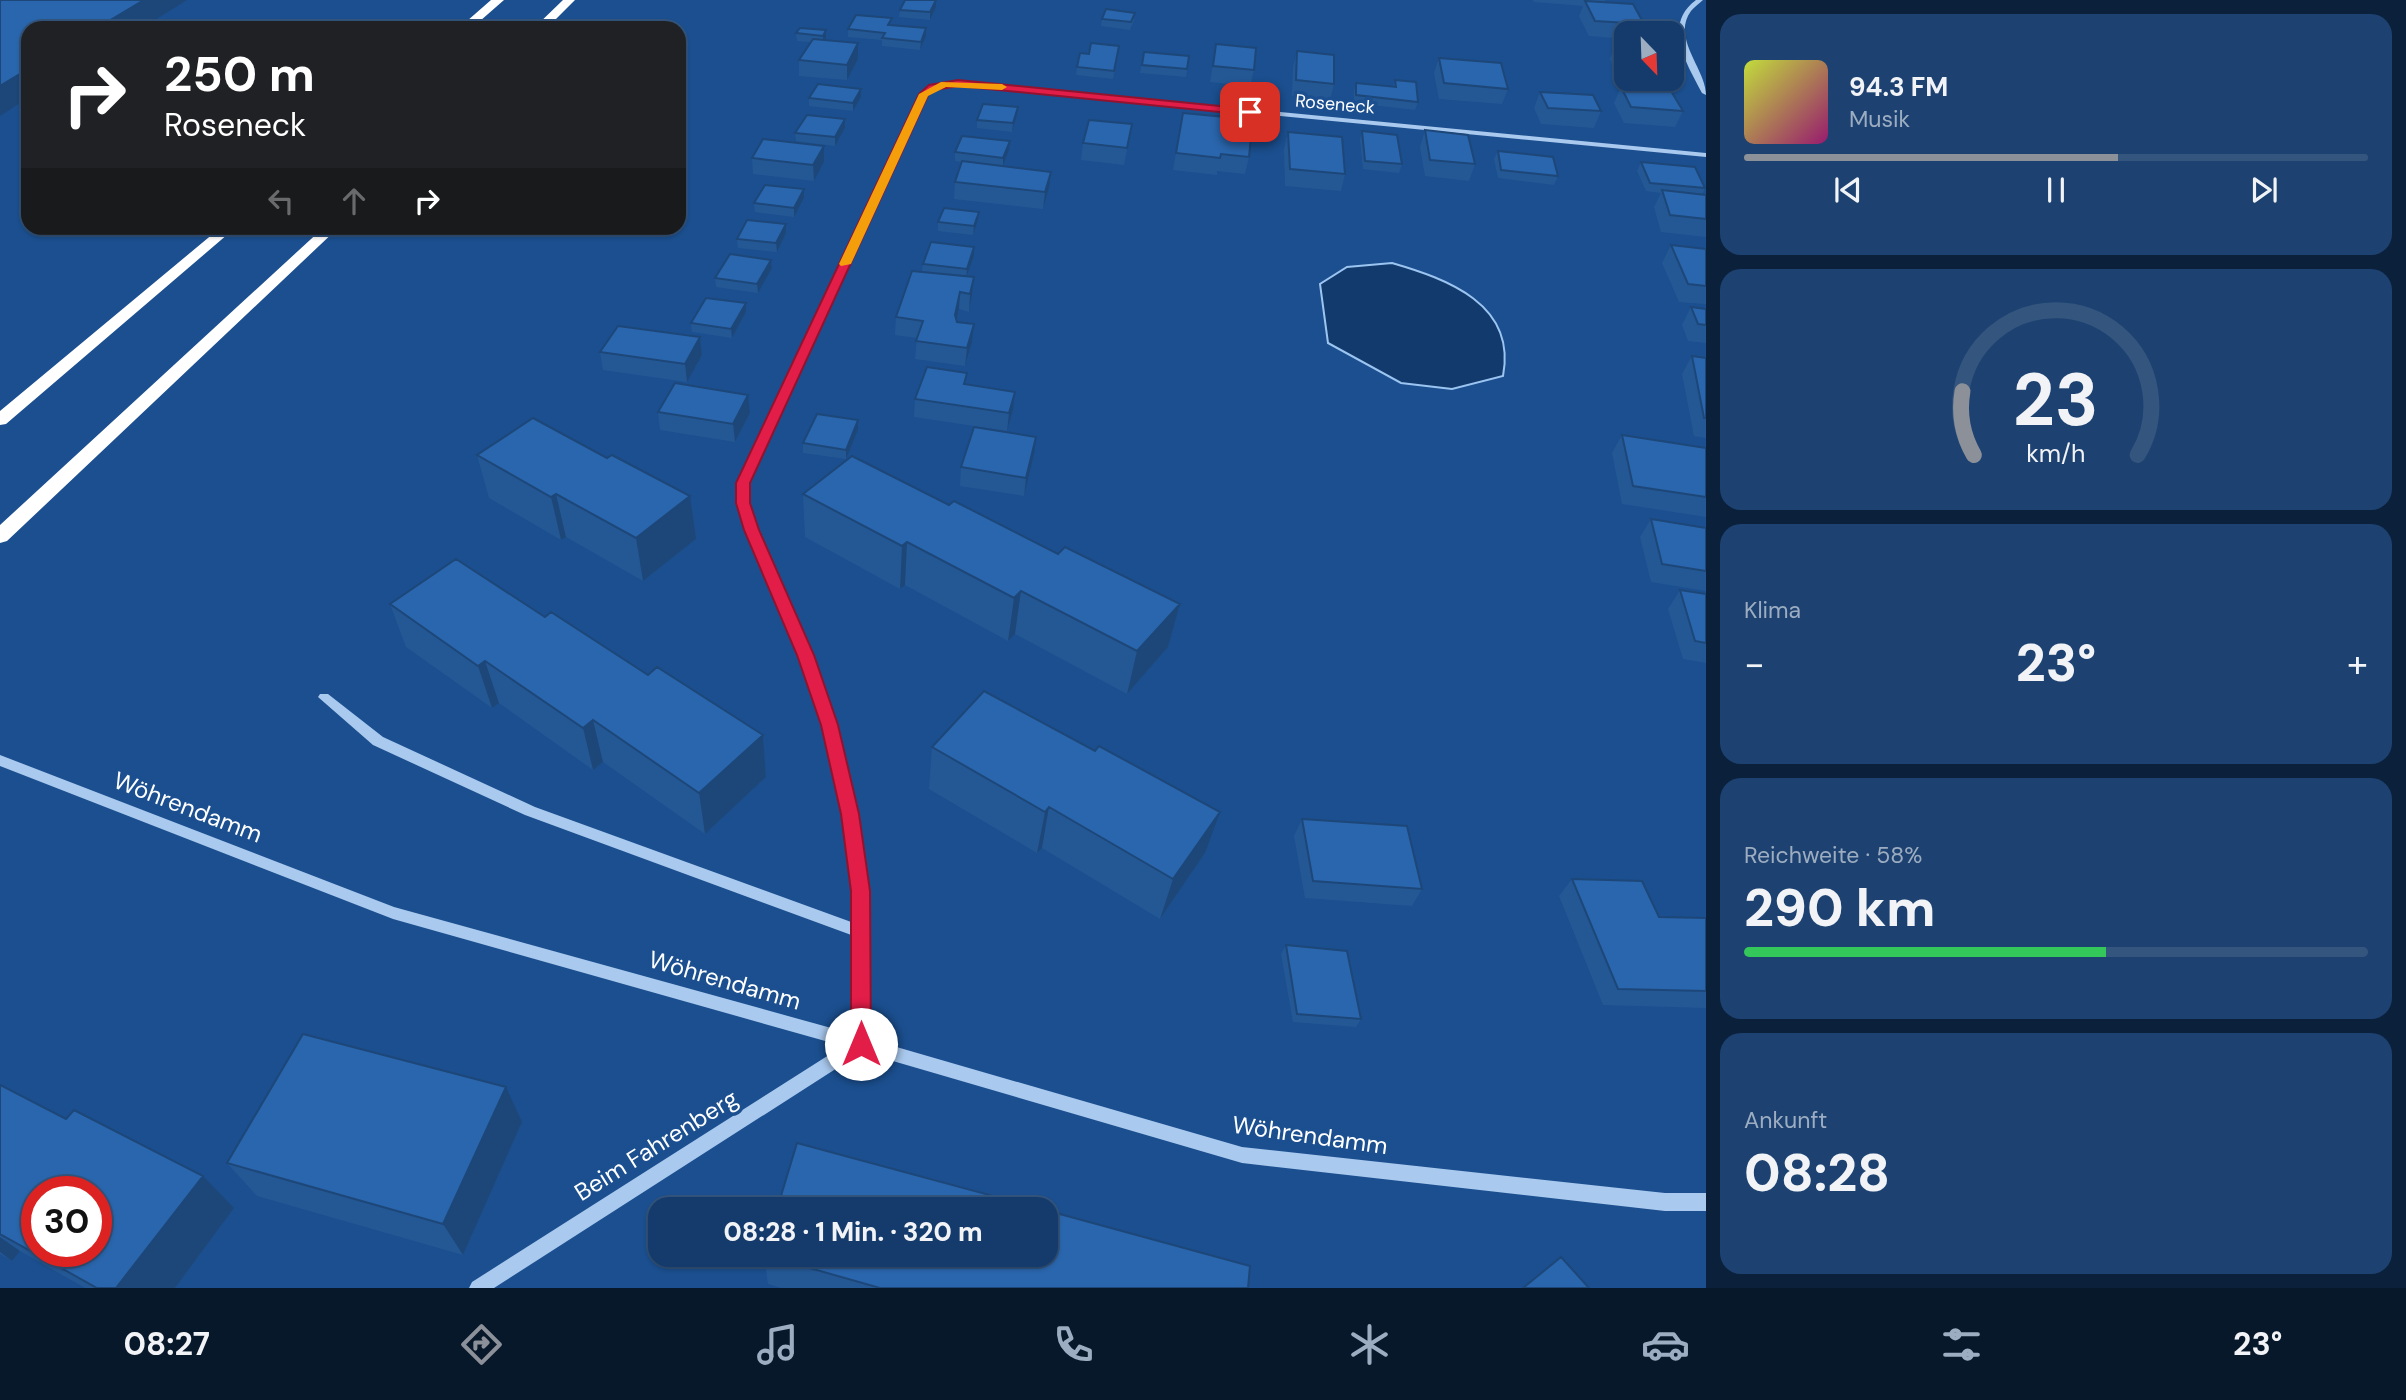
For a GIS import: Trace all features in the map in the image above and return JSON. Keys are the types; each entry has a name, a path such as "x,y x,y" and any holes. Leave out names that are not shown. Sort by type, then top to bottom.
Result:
{"highway":[{"path":"473,21 498,0"},
{"path":"547,21 569,0"},
{"path":"0,420 220,235"},
{"path":"0,536 323,235"}],"street":[{"path":"1700,0 1688,6 1680,24 1682,38 1706,93"},
{"name":"Roseneck","path":"861,1044 861,891 850,814 830,725 806,655 751,530 743,503 743,483 924,94 944,84 958,83 1706,155"},
{"path":"324,696 378,741 530,811 860,932"},
{"name":"Wöhrendamm","path":"0,761 393,913 1242,1154 1665,1202 1706,1202"},
{"name":"Beim Fahrenberg","path":"478,1288 861,1044"}],"water":[{"path":"1392,263 1435,277 1455,287 1473,298 1489,313 1499,330 1505,351 1503,376 1452,389 1401,383 1328,343 1320,284 1347,267"}],"building":[{"path":"0,0 144,0 109,21 21,21 21,73 0,86"},
{"path":"905,0 936,0 930,12 900,10"},
{"path":"1585,1 1633,4 1642,21 1614,22 1595,21"},
{"path":"1106,9 1135,13 1131,22 1102,19"},
{"path":"856,15 892,18 888,25 926,28 921,42 882,38 885,33 848,29"},
{"path":"800,28 826,30 823,36 796,33"},
{"path":"813,39 858,43 847,65 799,60"},
{"path":"1091,43 1119,46 1114,71 1077,67 1080,53 1089,54"},
{"path":"1216,44 1256,48 1254,70 1213,66"},
{"path":"1297,51 1334,55 1334,84 1296,80"},
{"path":"1144,52 1189,56 1187,69 1142,65"},
{"path":"1439,58 1501,63 1508,89 1444,83"},
{"path":"1395,80 1416,82 1418,102 1356,95 1356,83 1396,87"},
{"path":"818,84 861,89 853,103 809,98"},
{"path":"1623,91 1671,91 1683,111 1631,107"},
{"path":"1540,92 1593,95 1601,111 1548,108"},
{"path":"983,104 1018,107 1013,123 977,120"},
{"path":"1183,113 1225,117 1223,134 1251,137 1249,157 1221,154 1220,158 1176,153"},
{"path":"807,115 845,119 835,137 795,133"},
{"path":"1089,120 1132,124 1127,148 1083,143"},
{"path":"1425,130 1468,135 1475,164 1430,160"},
{"path":"1362,131 1397,135 1402,164 1365,161"},
{"path":"1288,132 1342,137 1345,174 1290,169"},
{"path":"962,136 1010,141 1003,158 955,152"},
{"path":"763,139 824,146 813,165 752,158"},
{"path":"1498,151 1553,157 1558,176 1501,170"},
{"path":"962,161 1051,172 1045,192 955,182"},
{"path":"1641,162 1695,167 1705,188 1650,183"},
{"path":"765,185 804,189 794,208 754,203"},
{"path":"1662,190 1706,195 1706,219 1670,215"},
{"path":"944,208 979,212 974,226 938,222"},
{"path":"747,220 786,224 776,243 737,239"},
{"path":"931,242 974,247 967,269 923,264"},
{"path":"1671,245 1706,249 1706,286 1688,284"},
{"path":"730,254 771,260 757,284 715,278"},
{"path":"912,271 974,277 970,294 960,292 955,315 957,322 974,324 967,348 916,341 923,321 896,317"},
{"path":"706,298 746,303 731,329 691,323"},
{"path":"1691,307 1706,309 1706,325 1698,324"},
{"path":"618,326 700,337 685,364 600,352"},
{"path":"1692,356 1706,358 1706,418 1704,418"},
{"path":"927,367 967,373 964,384 1015,392 1009,413 915,399"},
{"path":"675,383 748,395 733,424 658,412"},
{"path":"817,414 858,420 846,450 803,443"},
{"path":"533,418 607,458 612,455 690,496 636,538 556,494 551,497 477,455"},
{"path":"974,427 1036,437 1026,478 961,467"},
{"path":"1622,435 1706,448 1706,497 1633,486"},
{"path":"852,456 949,505 954,501 1058,554 1065,547 1180,604 1137,651 1021,591 1014,598 907,542 902,546 803,494"},
{"path":"1651,519 1706,528 1706,571 1662,564"},
{"path":"456,559 545,617 551,612 648,675 657,667 763,735 699,793 593,720 583,728 485,661 478,666 390,604"},
{"path":"1680,590 1706,594 1706,643 1695,641"},
{"path":"984,691 1095,751 1099,746 1220,812 1173,879 1049,807 1045,812 932,747"},
{"path":"1302,819 1407,826 1422,889 1313,881"},
{"path":"1572,879 1642,881 1659,917 1706,918 1706,991 1618,989"},
{"path":"1286,945 1347,951 1361,1019 1297,1014"},
{"path":"303,1034 506,1087 443,1224 227,1163"},
{"path":"0,1085 66,1119 74,1110 203,1176 116,1288 97,1288 59,1267 112,1267 112,1176 21,1176 21,1246 0,1234"},
{"path":"797,1143 997,1197 781,1197"},
{"path":"1058,1214 1250,1266 1248,1288 880,1288 806,1267 1058,1267"},
{"path":"1561,1257 1589,1288 1523,1288"}],"slow traffic":[{"path":"845,264 924,94 944,84 1002,87"}],"route":[{"path":"861,1044 861,891 850,814 830,725 806,655 751,530 743,503 743,483 924,94 932,88 958,83 1250,112"}]}
